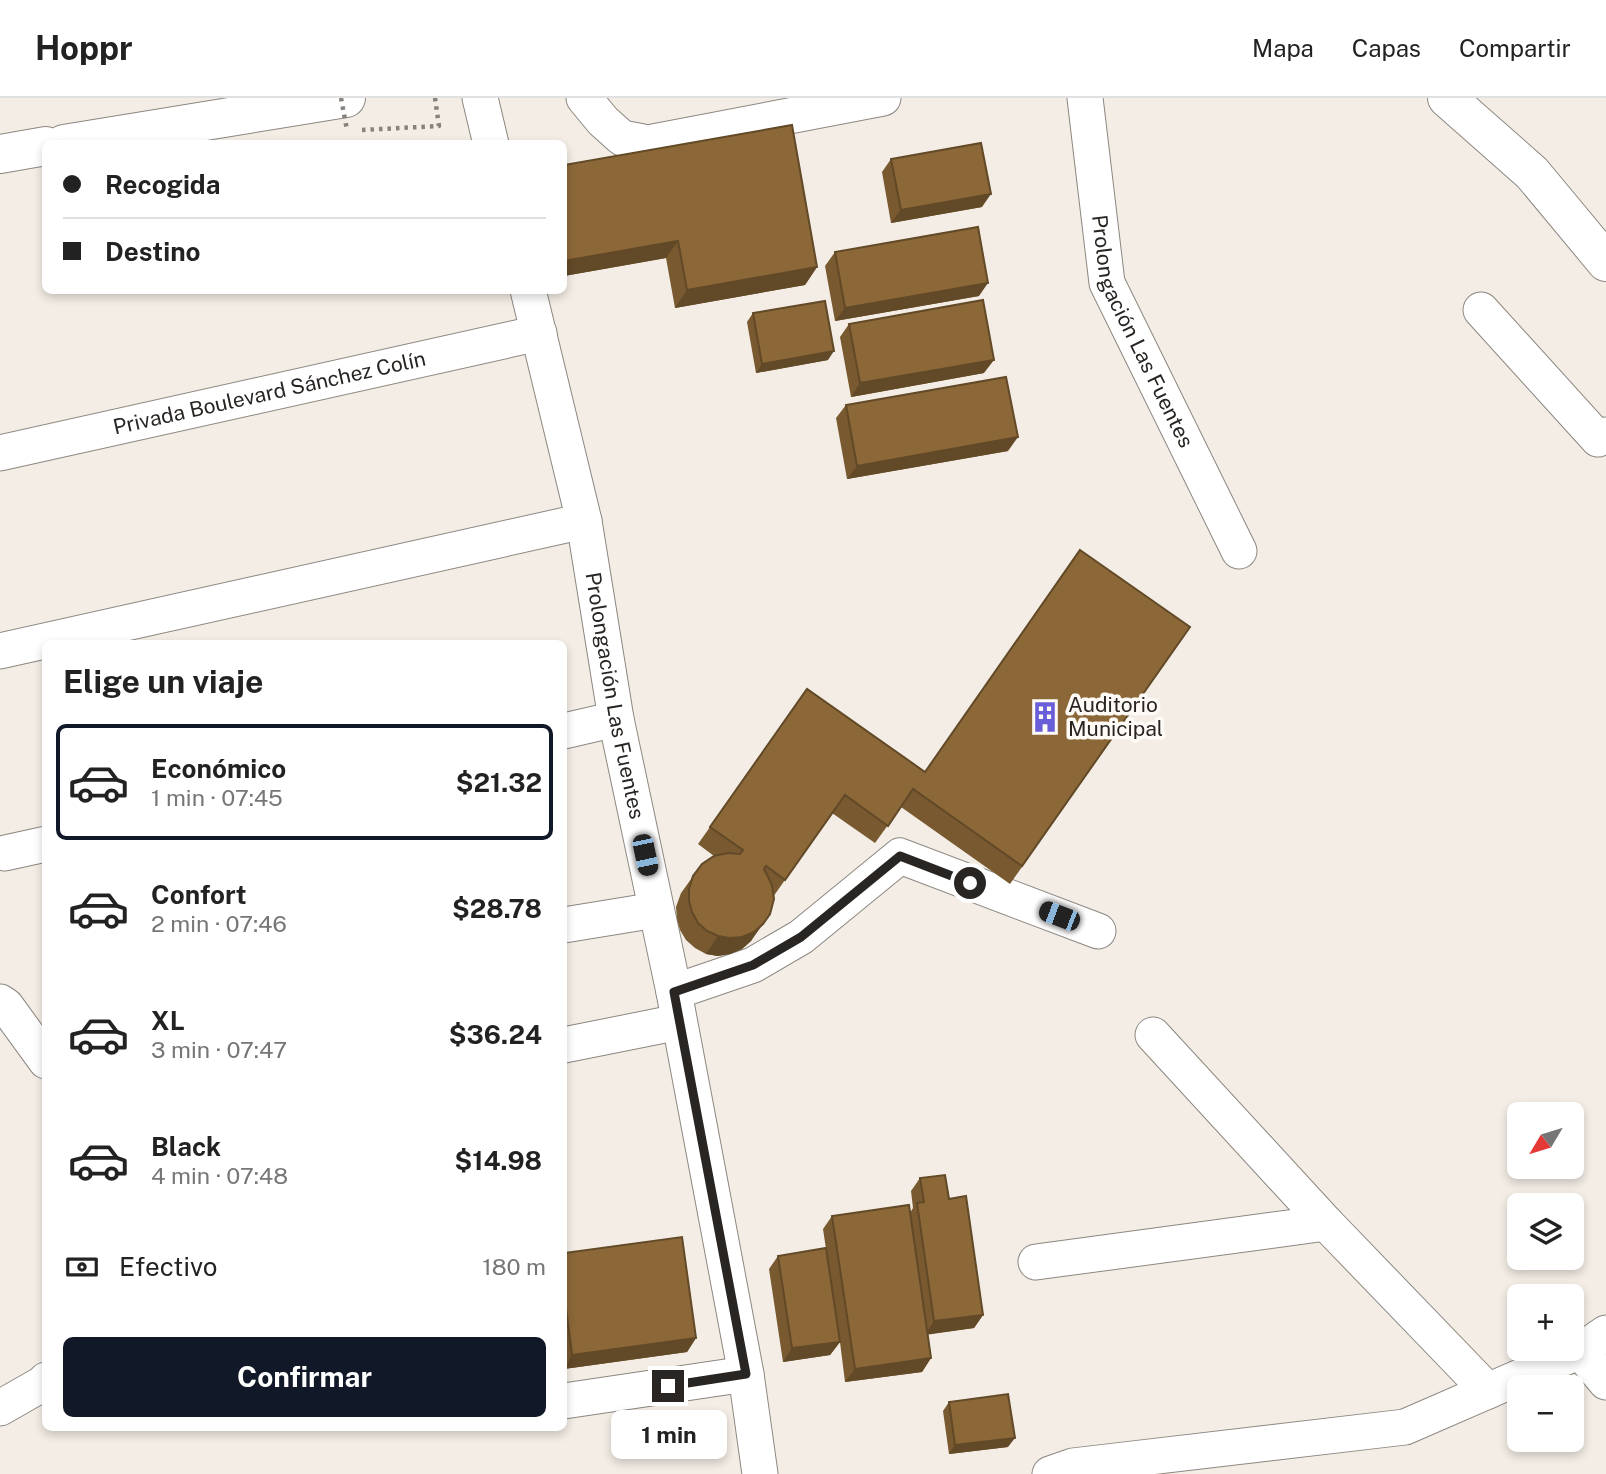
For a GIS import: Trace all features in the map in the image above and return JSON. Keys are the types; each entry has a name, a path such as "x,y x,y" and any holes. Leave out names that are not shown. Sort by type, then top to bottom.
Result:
{"main road":[{"path":"1447,98 1532,173 1606,262"},
{"path":"102,140 347,114"},
{"path":"0,154 42,147"}],"street":[{"path":"480,98 490,140"},
{"path":"584,98 622,138 648,143 883,98"},
{"name":"Prolongación Las Fuentes","path":"1085,98 1107,284 1239,551"},
{"name":"Prolongación Las Fuentes","path":"529,294 584,521 616,719 676,1007 746,1374 760,1474"},
{"path":"1481,310 1598,439 1606,435"},
{"name":"Privada Boulevard Sánchez Colín","path":"0,453 539,334"},
{"path":"49,640 584,521"},
{"path":"0,651 42,642"},
{"path":"567,730 616,719"},
{"path":"5,853 42,845"},
{"path":"567,1044 676,1007 753,965 801,937 900,856 1098,931"},
{"path":"567,925 656,910"},
{"path":"0,1002 6,1006 42,1056"},
{"path":"1153,1035 1326,1223 1488,1391"},
{"path":"1036,1262 1326,1223"},
{"path":"1050,1474 1073,1466 1405,1427 1593,1342 1606,1382"},
{"path":"567,1401 746,1374"},
{"path":"0,1408 42,1384"}],"path":[{"path":"341,98 347,114 439,126 435,98"}],"building":[{"path":"792,125 817,267 687,290 678,241 567,260 567,164"},
{"path":"981,143 991,194 901,210 891,159"},
{"path":"978,227 988,283 845,308 835,252"},
{"path":"983,300 994,360 860,383 849,324"},
{"path":"825,301 834,351 762,364 753,313"},
{"path":"1006,377 1018,437 857,466 846,405"},
{"path":"1080,550 1190,627 1022,866 913,789 888,826 845,795 785,880 766,866 764,869 772,885 774,899 770,914 754,932 730,938 707,931 698,923 689,901 693,876 702,864 714,856 740,854 743,850 710,827 807,689 925,772"},
{"path":"945,1175 949,1199 966,1196 983,1315 934,1321 917,1203 924,1202 920,1178"},
{"path":"909,1205 931,1358 855,1369 832,1216"},
{"path":"682,1237 696,1338 572,1355 567,1316 567,1253"},
{"path":"826,1248 840,1342 792,1348 778,1256"},
{"path":"1008,1394 1015,1438 955,1445 949,1402"}],"place":[{"name":"Auditorio Municipal","path":"1045,717"}],"route":[{"path":"668,1386 746,1374 674,992 753,965 801,937 900,856 970,883"}]}
